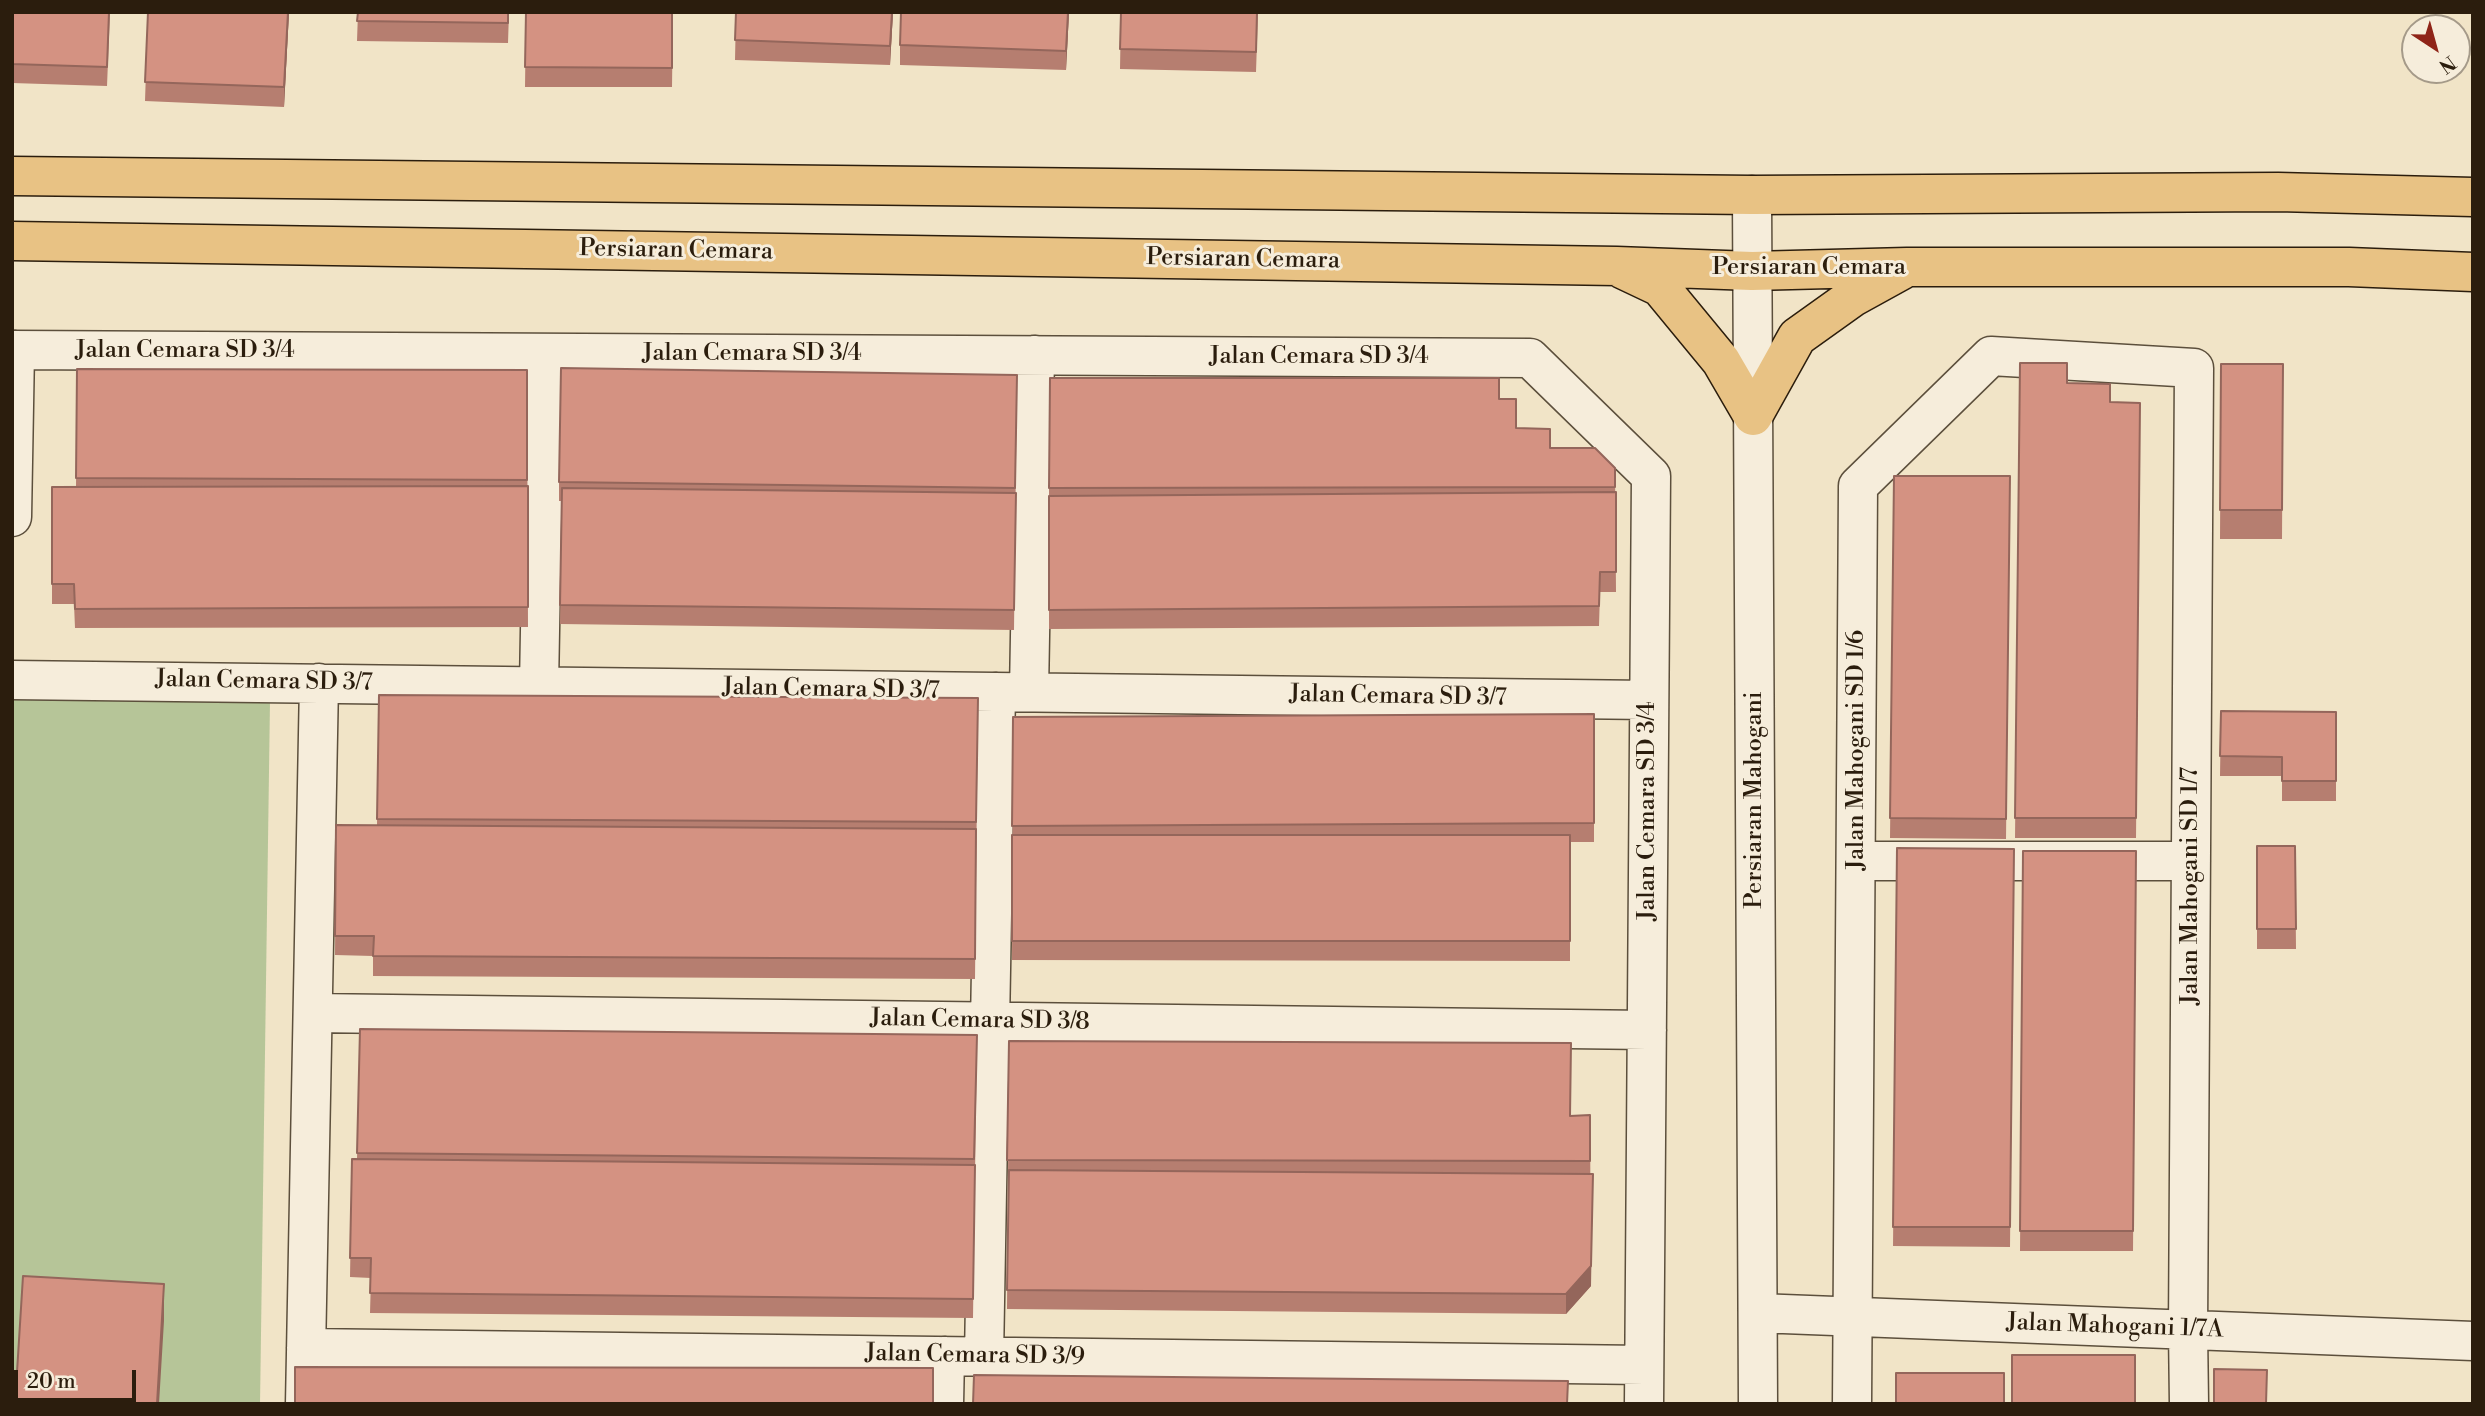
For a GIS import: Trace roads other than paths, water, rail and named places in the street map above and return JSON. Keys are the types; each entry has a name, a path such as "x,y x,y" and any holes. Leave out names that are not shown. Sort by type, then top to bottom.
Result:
{"main road":[{"path":"12,176 1752,195 2278,192 2473,197"},
{"name":"Persiaran Cemara","path":"12,240 1617,266 1752,271 1907,267 2348,267 2473,272"},
{"path":"1617,266 1660,287 1721,361 1752,416"},
{"path":"1752,416 1797,337 1853,298 1907,267"}],"street":[{"name":"Persiaran Mahogani","path":"1752,195 1758,1404"},
{"name":"Jalan Cemara SD 3/4","path":"14,350 1530,358 1651,477 1644,1404"},
{"path":"12,517 14,350"},
{"path":"539,686 545,353"},
{"path":"984,1357 990,1021 1035,355"},
{"name":"Jalan Mahogani SD 1/6","path":"1852,1404 1858,486 1991,356 2194,368"},
{"name":"Jalan Mahogani SD 1/7","path":"2189,1404 2194,368"},
{"name":"Jalan Cemara SD 3/7","path":"12,680 1649,700"},
{"path":"305,1404 319,683"},
{"path":"1856,861 2191,861"},
{"name":"Jalan Cemara SD 3/8","path":"313,1013 1647,1030"},
{"name":"Jalan Mahogani 1/7A","path":"1758,1313 2473,1341"},
{"name":"Jalan Cemara SD 3/9","path":"306,1348 1644,1365"},
{"path":"944,1404 945,1356"}]}
